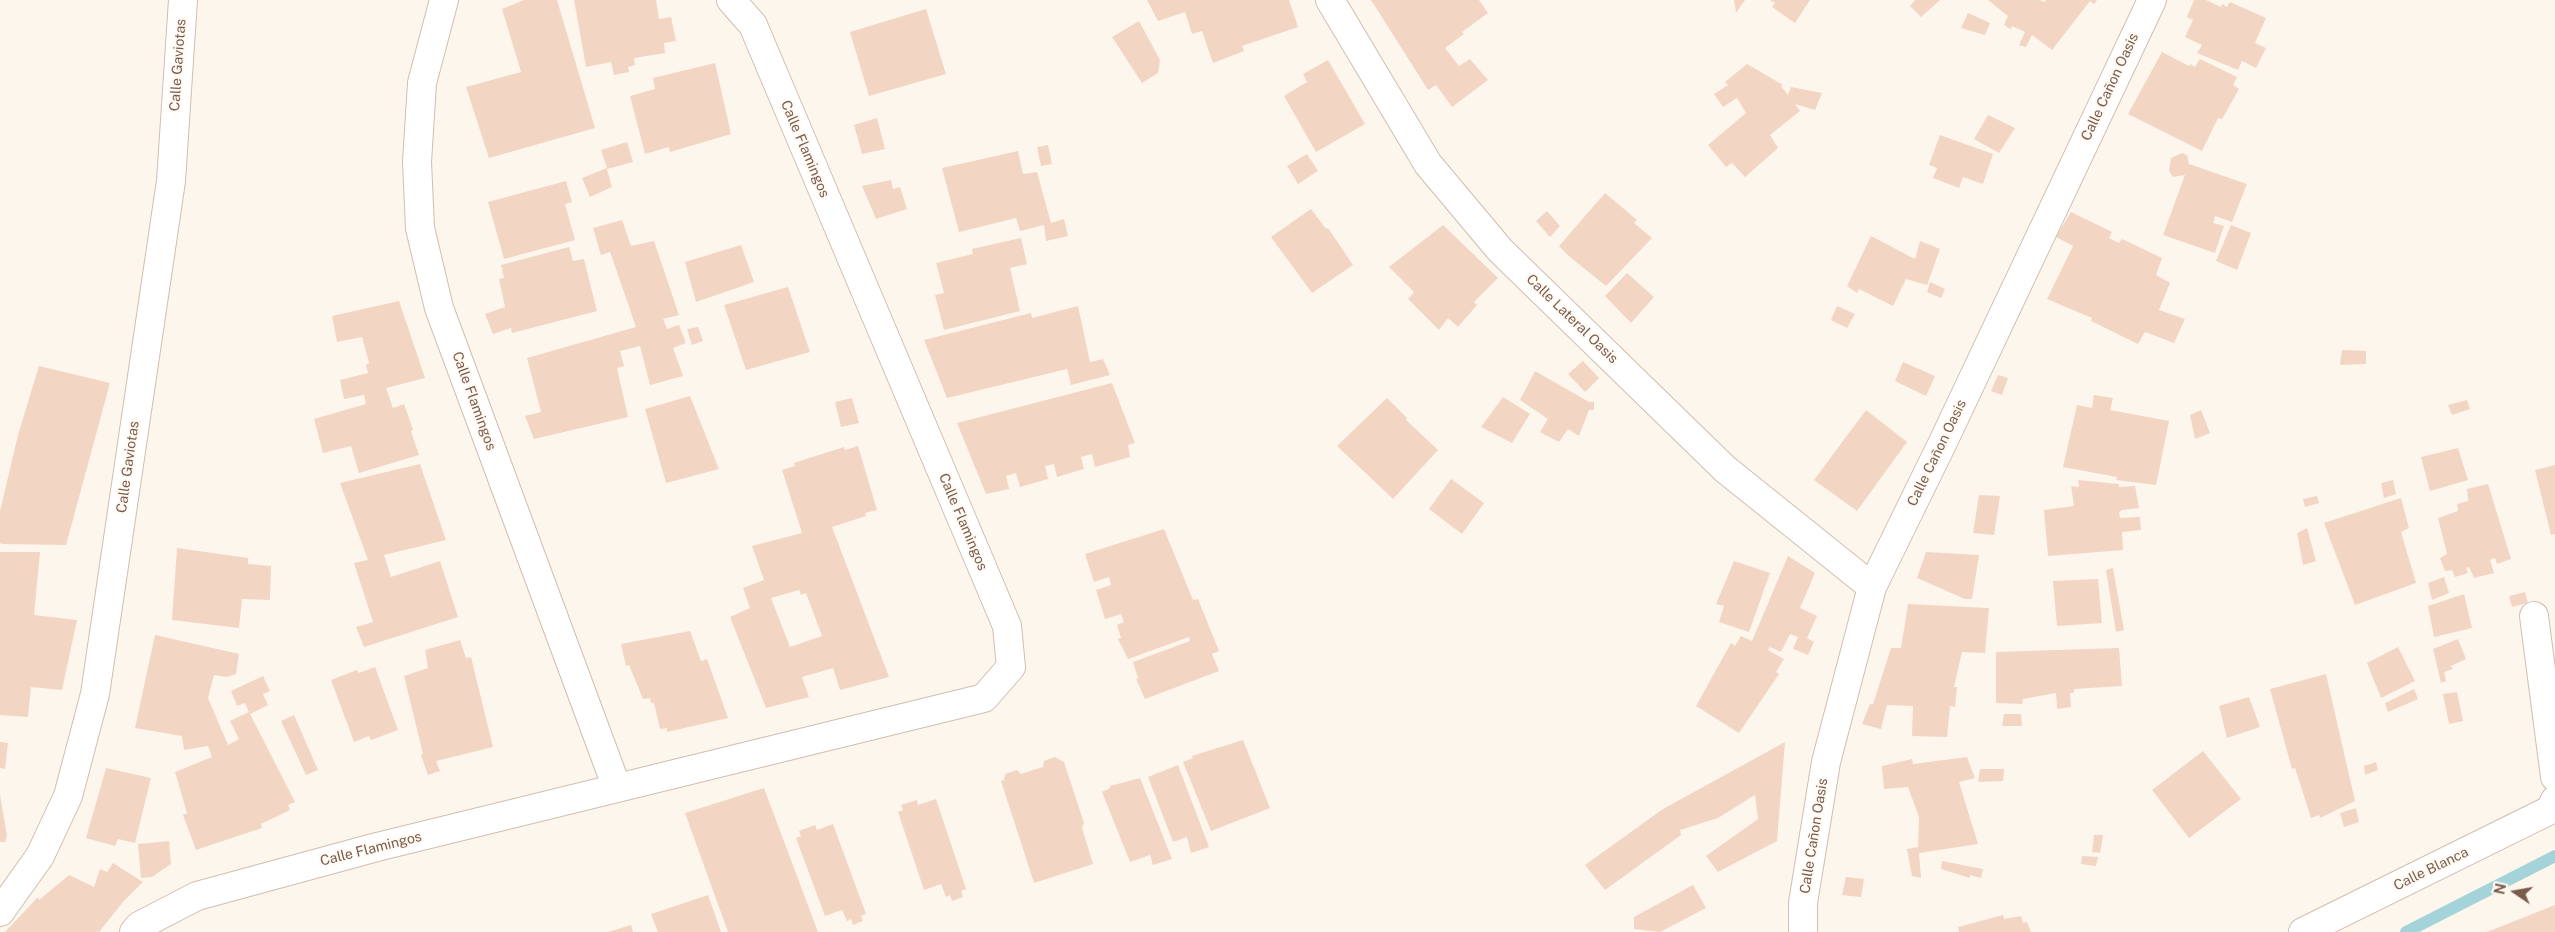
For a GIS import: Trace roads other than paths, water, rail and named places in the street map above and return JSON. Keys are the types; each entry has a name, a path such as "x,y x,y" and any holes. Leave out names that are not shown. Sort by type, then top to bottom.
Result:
{"street":[{"name":"Calle Gaviotas","path":"0,912 40,856 68,796 95,694 171,181 182,0"},
{"name":"Calle Flamingos","path":"444,0 422,83 417,162 420,228 440,308 617,788"},
{"name":"Calle Flamingos","path":"134,932 139,926 197,896 376,847 984,698 1011,668 1007,626 753,25 730,0"},
{"name":"Calle Lateral Oasis","path":"1330,0 1428,164 1500,250 1726,469 1872,587"},
{"name":"Calle Cañon Oasis","path":"1803,932 1803,903 1826,762 1872,587 2152,0"},
{"path":"2534,616 2555,777"},
{"name":"Calle Blanca","path":"2303,932 2550,810 2555,800"}],"waterway":[{"path":"2406,932 2555,856"}]}
